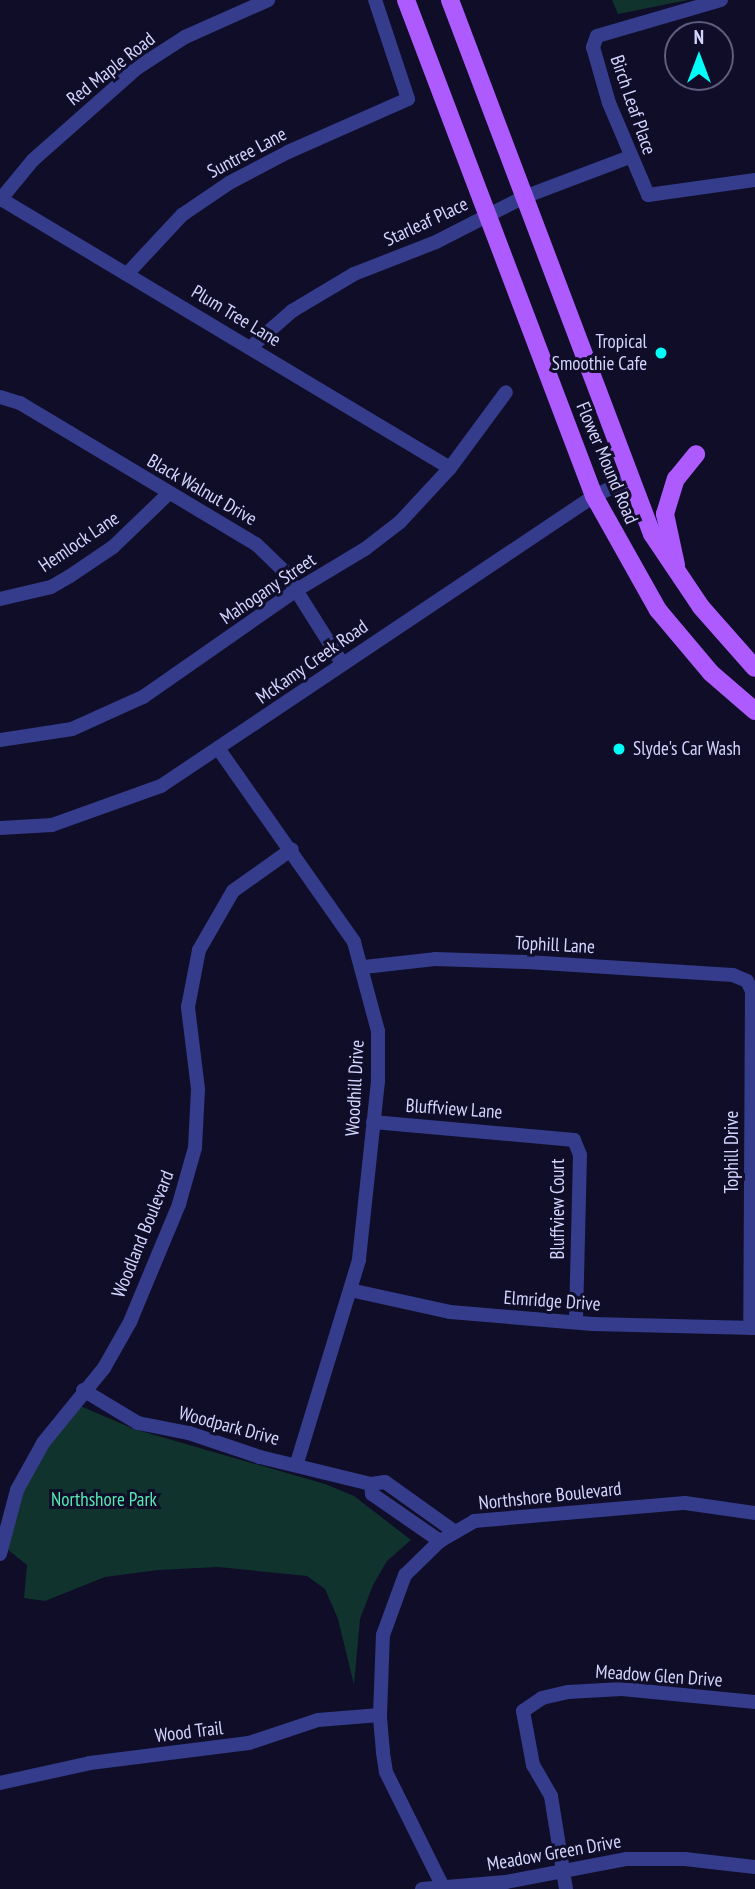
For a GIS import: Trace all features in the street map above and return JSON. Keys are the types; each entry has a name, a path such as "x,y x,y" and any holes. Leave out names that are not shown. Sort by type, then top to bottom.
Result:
{"main road":[{"name":"Flower Mound Road","path":"405,0 594,496 658,610 711,673 755,710"},
{"name":"Flower Mound Road","path":"450,0 628,480 652,534 679,578 755,668"},
{"path":"679,578 665,514 676,480 696,454"}],"street":[{"name":"Red Maple Road","path":"0,200 33,160 137,68 185,37 268,0"},
{"name":"Suntree Lane","path":"127,274 182,215 229,183 288,152 408,99 374,0"},
{"name":"Birch Leaf Place","path":"721,0 592,41 630,157 648,195 755,180"},
{"name":"Starleaf Place","path":"251,347 319,292 524,197 630,157"},
{"name":"Plum Tree Lane","path":"0,200 251,347 450,468"},
{"name":"Mahogany Street","path":"0,740 72,729 106,716 203,658 295,591 400,522 450,468 506,392"},
{"name":"Black Walnut Drive","path":"0,397 20,404 167,495 256,544 284,570 342,663"},
{"name":"McKamy Creek Road","path":"0,828 52,825 95,813 162,786 220,751 342,663 594,496 628,480"},
{"name":"Hemlock Lane","path":"0,599 51,587 70,576 113,547 167,495"},
{"name":"Woodhill Drive","path":"220,751 292,849 354,942 364,967 378,1031 368,1199 350,1290 297,1463"},
{"name":"Woodland Boulevard","path":"0,1554 16,1490 43,1443 83,1390 104,1368 130,1322 190,1171 198,1089 188,1007 199,950 233,891 292,849"},
{"name":"Tophill Lane","path":"364,967 436,959 501,961 733,975 744,980"},
{"name":"Tophill Drive","path":"744,980 752,991 752,1328"},
{"name":"Bluffview Lane","path":"373,1122 532,1135"},
{"name":"Bluffview Court","path":"532,1135 574,1140 580,1155 576,1321"},
{"name":"Elmridge Drive","path":"350,1290 450,1312 576,1321 752,1328"},
{"name":"Woodpark Drive","path":"83,1390 138,1423 371,1484 385,1482 455,1532"},
{"path":"371,1484 372,1494 440,1541"},
{"name":"Northshore Boulevard","path":"444,1886 435,1877 386,1772 380,1715 388,1611 405,1575 440,1541 474,1521 685,1503 755,1513"},
{"name":"Meadow Glen Drive","path":"564,1871 551,1796 533,1765 523,1711 542,1698 595,1690 755,1702"},
{"name":"Wood Trail","path":"0,1783 90,1763 249,1743 318,1720 380,1715"},
{"name":"Meadow Green Drive","path":"422,1889 506,1882 627,1859 685,1859 755,1867"},
{"path":"564,1871 566,1889"}],"green space":[{"path":"612,0 688,0 618,14"},
{"name":"Northshore Park","path":"78,1405 134,1429 325,1484 354,1496 411,1540 387,1561 373,1585 360,1619 354,1685 338,1619 325,1589 307,1576 218,1567 158,1570 105,1577 45,1601 24,1598 27,1565 7,1549 24,1486 45,1447"}],"place":[{"name":"Tropical Smoothie Cafe","path":"661,353"},
{"name":"Slyde's Car Wash","path":"619,749"}]}
